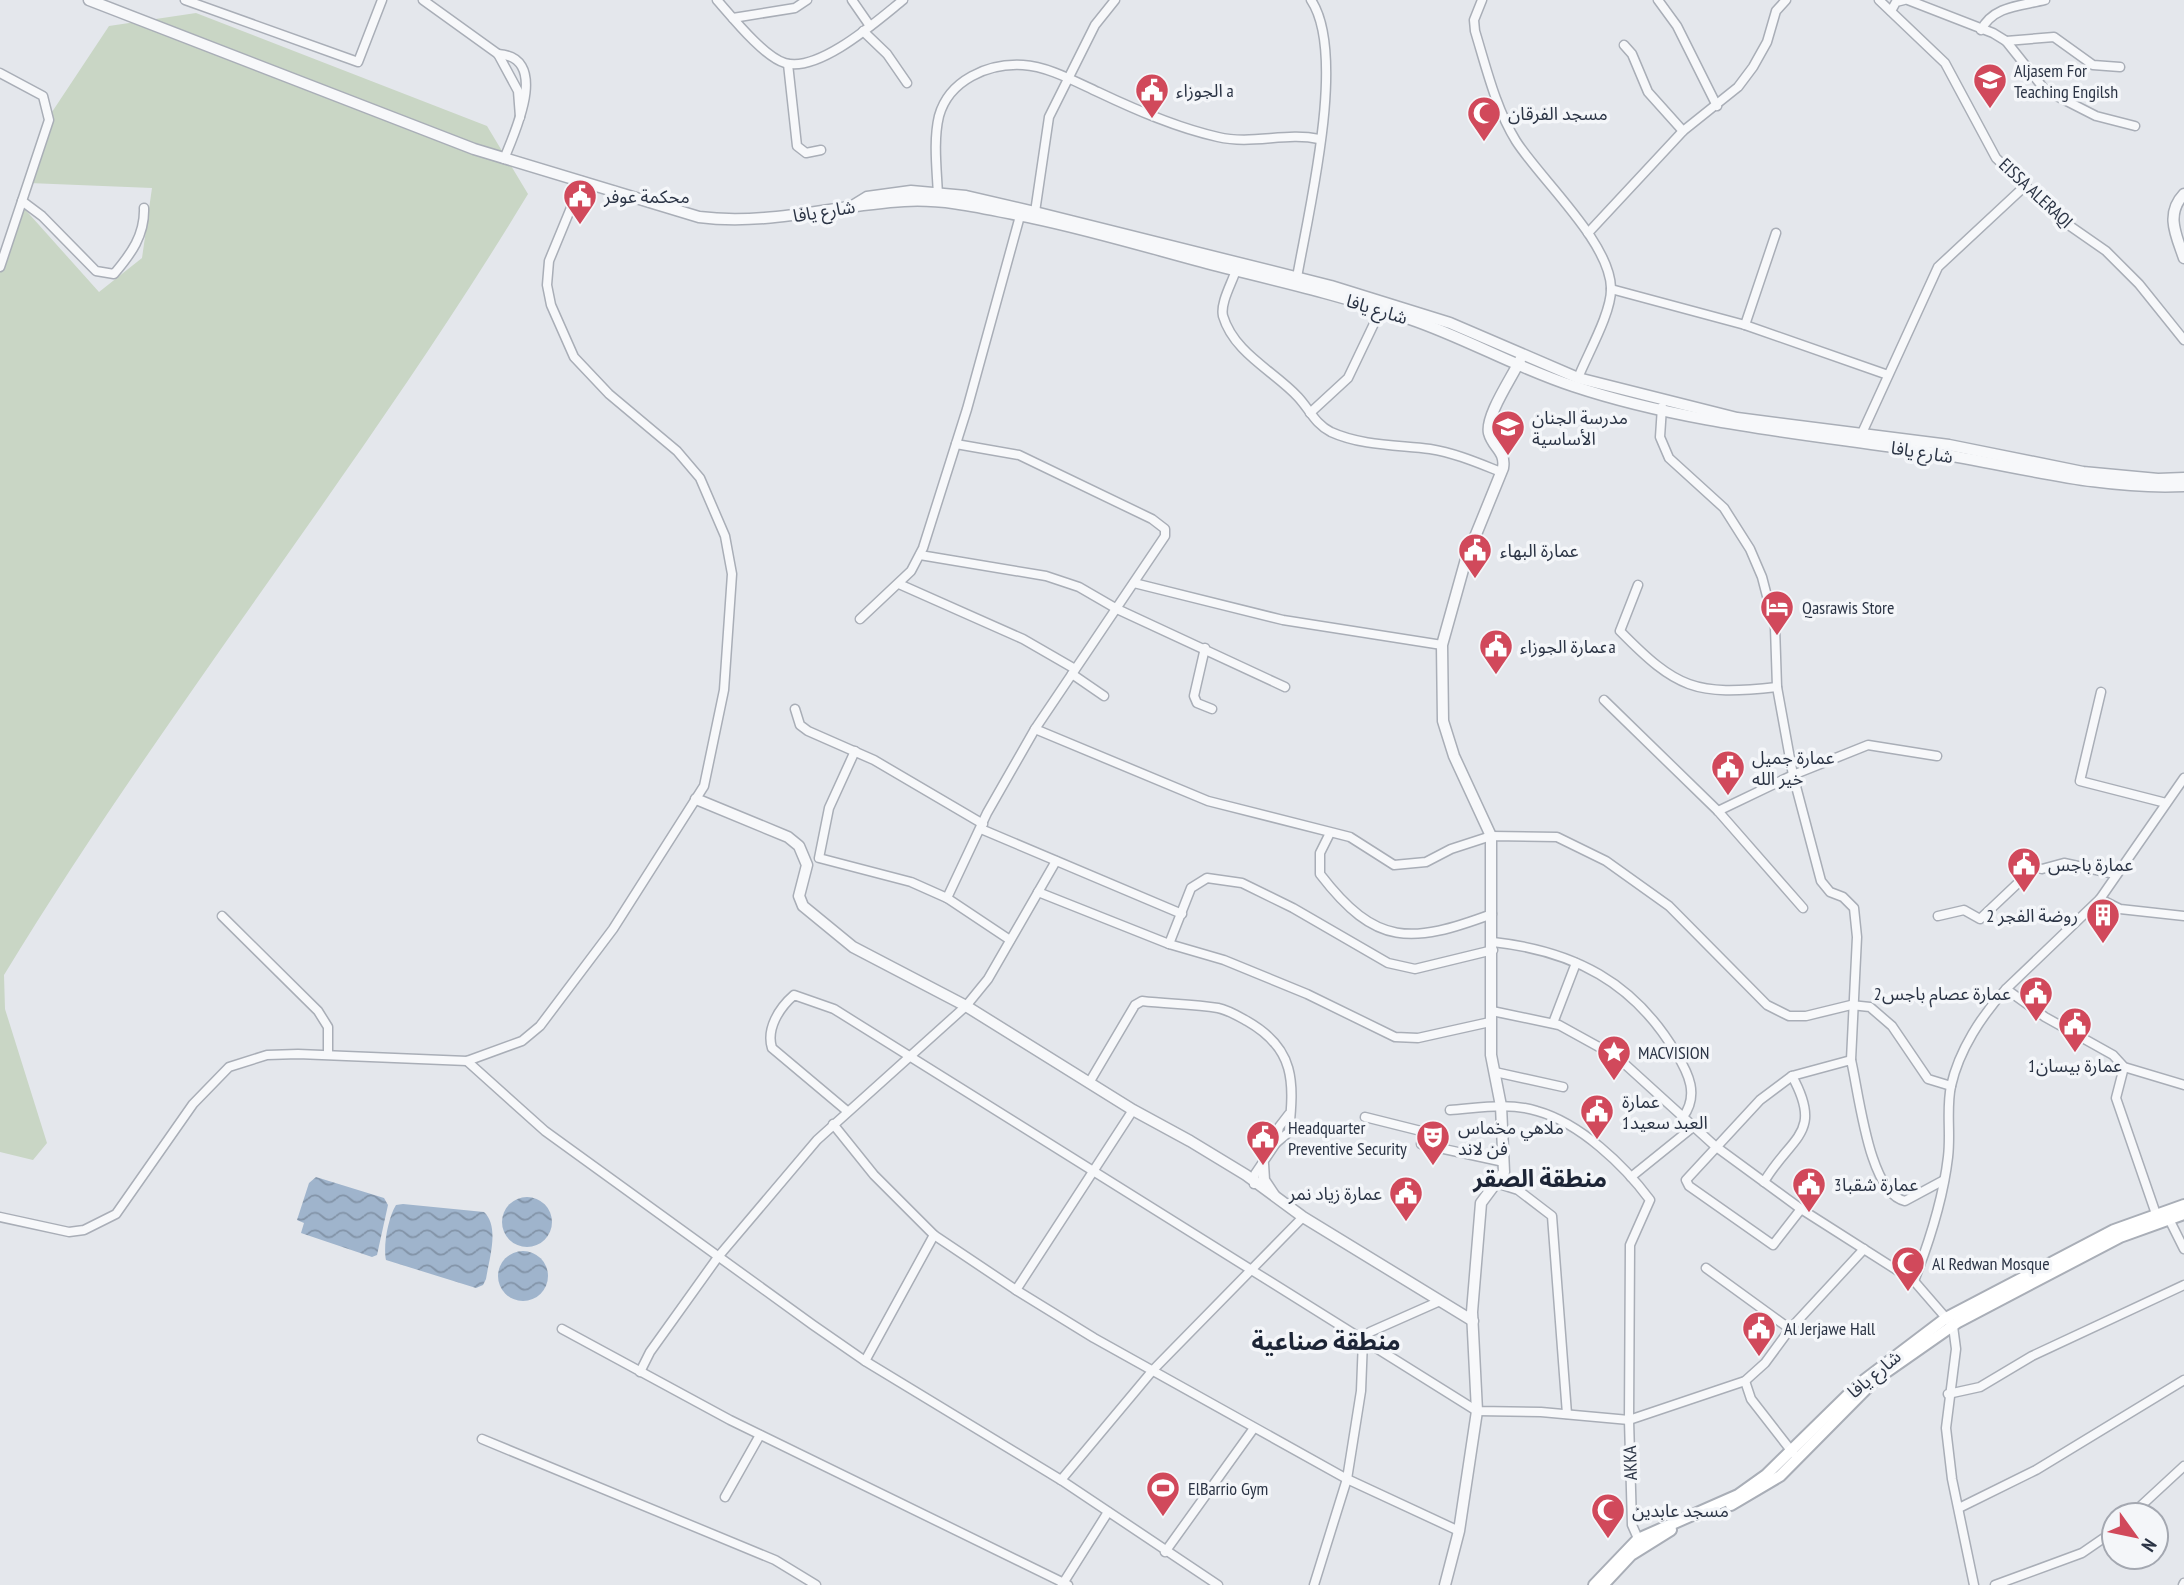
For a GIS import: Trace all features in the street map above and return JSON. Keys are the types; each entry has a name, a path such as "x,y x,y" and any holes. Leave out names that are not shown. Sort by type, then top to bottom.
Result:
{"main road":[{"name":"شارع يافا","path":"1594,1585 1640,1543 1738,1495 1795,1455 1859,1384 1949,1322 2114,1230 2184,1205"},
{"name":"شارع يافا","path":"1949,1322 2120,1237 2184,1214"},
{"name":"شارع يافا","path":"1603,1585 1640,1543"}],"street":[{"name":"شارع يافا","path":"89,0 505,159 665,208 732,221 938,197 1236,270 1297,281 1460,336 1574,387 1663,405 1733,425 1937,453 2084,481 2135,486 2184,486"},
{"path":"185,0 358,62 382,0"},
{"path":"423,0 498,54 518,91 520,117 505,159"},
{"path":"717,0 778,60 788,64 804,62 834,51 903,0"},
{"path":"733,18 795,8 807,0"},
{"path":"852,0 867,28 907,83"},
{"path":"1035,212 1045,131 1057,97 1069,79 1095,25 1115,0"},
{"path":"1297,281 1324,113 1325,63 1319,19 1311,0"},
{"path":"1482,0 1474,20 1475,31 1501,109 1530,160 1588,233 1606,264 1611,289 1578,378"},
{"path":"1658,0 1677,26 1717,106"},
{"path":"1588,233 1683,131 1717,106 1753,67 1767,42 1776,11 1786,0"},
{"name":"EISSA ALERAQI","path":"1879,0 1945,63 1996,158 2060,219 2106,251 2138,284 2184,340"},
{"path":"1891,11 1896,2 1906,0 2006,41 2045,90 2096,116 2135,126"},
{"path":"1982,30 1991,18 2018,3 2045,0"},
{"path":"2006,41 2054,37 2078,51 2093,65 2120,67"},
{"path":"1624,45 1632,54 1648,92 1683,131"},
{"path":"788,64 797,146 806,153 821,150"},
{"path":"1319,139 1299,135 1263,140 1220,138 1143,113 1069,79 1024,65 989,68 956,87 946,97 939,117 938,197 1035,212 1423,313 1520,361 1663,405 1737,418 1949,446 2083,472 2158,479 2184,478"},
{"path":"0,73 43,96 49,121 0,267"},
{"path":"0,1217 69,1232 104,1223 116,1214 193,1104 229,1067 267,1055 327,1054 467,1061 522,1041 540,1026 613,929 696,799 710,768 724,690 732,573 730,561 725,536 701,478 677,451 608,394 573,357 551,305 547,285 549,261 582,181"},
{"path":"1862,433 1938,267 2025,186"},
{"path":"2184,194 2175,207 2173,219 2184,258"},
{"path":"22,201 42,216 96,271 114,274 136,244 144,225 144,208"},
{"path":"860,619 911,571 919,555 956,444 1020,216"},
{"path":"1745,325 1776,233"},
{"path":"1236,270 1223,305 1227,322 1241,347 1298,397 1318,424 1332,432 1364,442 1445,453 1501,472"},
{"path":"1611,289 1745,325 1888,375"},
{"path":"1310,413 1348,378 1381,309"},
{"path":"1445,1585 1459,1531 1477,1411 1473,1307 1480,1203 1504,1172 1504,1162 1491,1016 1491,836 1454,756 1443,721 1443,645 1466,559 1501,472 1503,456 1490,435 1489,427 1520,361"},
{"path":"1663,405 1660,437 1669,458 1724,508 1751,549 1762,577 1775,627 1777,687 1793,775 1821,881 1830,892 1843,897 1854,908 1857,937 1851,1004 1851,1060 1872,1164 1888,1191 1897,1200 1905,1201 1944,1180"},
{"path":"947,898 982,826 1035,729 1165,536 1162,525 1019,455 956,444"},
{"path":"919,555 1046,576 1079,587 1117,608 1285,687"},
{"path":"1134,583 1283,620 1443,645"},
{"path":"898,584 1023,639 1073,671 1104,696"},
{"path":"1638,585 1620,631 1666,675 1699,689 1747,690 1777,687"},
{"path":"1205,648 1194,696 1197,703 1212,709"},
{"path":"2101,692 2080,781 2166,803"},
{"path":"1604,700 1718,811 1803,908"},
{"path":"795,709 800,725 916,783 982,826 1056,861 1182,914"},
{"path":"1035,729 1208,801 1350,837 1394,864 1402,866 1426,862 1451,849 1491,836 1557,837 1606,861 1688,922 1767,1005 1780,1013 1806,1016 1851,1004 1862,1004 1883,1016 1928,1079 1951,1086"},
{"path":"1718,811 1793,775 1868,745 1937,756"},
{"path":"855,751 829,808 819,858 911,882 947,898 1010,940"},
{"path":"1914,1281 1937,1221 1949,1155 1951,1086 1968,1043 1990,1006 2100,899 2184,778"},
{"path":"696,799 788,837 799,846 807,864 799,896 810,914 853,947 966,1006 1133,1110 1256,1174 1275,1196 1303,1216 1473,1321"},
{"path":"1330,833 1320,852 1320,874 1354,911 1376,928 1417,936 1454,928 1492,914"},
{"path":"640,1372 650,1352 718,1257 833,1124 966,1006 988,979 1056,861"},
{"path":"2021,864 2042,869 2064,863 2115,874"},
{"path":"1938,916 1964,910 1980,919 2035,867"},
{"path":"1169,944 1191,888 1207,878 1242,883 1293,908 1388,963 1415,969 1493,946 1536,949 1600,973 1624,989 1662,1030 1691,1082 1690,1104 1683,1117"},
{"path":"1038,892 1169,944 1224,960 1299,990 1395,1037 1418,1038 1491,1016 1553,1023 1617,1057 1715,1146 1801,1209 1914,1281 1949,1322 1956,1349 1948,1394 1946,1428 1973,1585"},
{"path":"2100,899 2120,909 2184,916"},
{"path":"222,916 318,1011 328,1027 327,1054"},
{"path":"1553,1023 1576,963"},
{"path":"2006,989 2045,1017 2113,1055 2124,1067 2184,1085"},
{"path":"847,1111 772,1048 769,1038 772,1026 787,1001 798,994 834,1009 1252,1267 1477,1411 1567,1414 1629,1420 1745,1381 1765,1363 1790,1329 1864,1249"},
{"path":"1089,1083 1135,1005 1142,1001 1218,1008 1261,1029 1278,1045 1289,1067 1293,1085 1289,1114 1279,1127 1276,1143 1256,1174"},
{"path":"1801,1209 1773,1245 1689,1186 1688,1177 1760,1100 1792,1076 1851,1060"},
{"path":"467,1061 545,1131 865,1361 1061,1480 1218,1585"},
{"path":"2124,1067 2116,1098 2156,1214"},
{"path":"1495,1072 1563,1087"},
{"path":"1764,1182 1804,1125 1807,1111 1792,1076"},
{"path":"1450,1110 1501,1106 1537,1111 1601,1147 1631,1177 1693,1127"},
{"path":"1016,1290 1133,1110"},
{"path":"1366,1116 1425,1132 1422,1144 1504,1162"},
{"path":"833,1124 874,1175 934,1235 1016,1290 1094,1338 1348,1479 1459,1531"},
{"name":"AKKA","path":"1631,1177 1650,1200 1630,1245 1629,1420 1632,1525 1640,1543"},
{"path":"1496,1183 1518,1190 1552,1216 1567,1414"},
{"path":"1061,1480 1153,1370 1303,1216"},
{"path":"2169,1219 2184,1249"},
{"path":"865,1361 934,1235"},
{"path":"1706,1269 1790,1329"},
{"path":"1948,1394 1980,1387 2032,1356 2184,1285"},
{"path":"1314,1585 1348,1479 1361,1391 1363,1340 1370,1332 1444,1303 1473,1307"},
{"path":"562,1328 760,1434 1064,1584 1108,1512"},
{"path":"1959,1508 2036,1470 2184,1380"},
{"path":"1745,1381 1751,1399 1795,1455"},
{"path":"1165,1552 1255,1428"},
{"path":"725,1497 760,1434"},
{"path":"482,1439 775,1560 816,1585"},
{"path":"2146,1501 2184,1466"},
{"path":"1995,1585 2082,1553 2100,1541"}],"green space":[{"path":"196,13 487,126 528,194 401,391 132,778 4,975 5,1009 47,1143 33,1160 0,1152 0,268 22,206 99,292 142,258 152,188 29,183 52,112 109,26"}],"water":[{"path":"316,1177 384,1198 388,1205 377,1255 372,1257 301,1233 304,1223 297,1220 309,1183"},
{"path":"527,1197 545,1204 552,1222 545,1240 527,1247 509,1240 502,1222 509,1204"},
{"path":"396,1205 484,1212 491,1226 492,1244 483,1285 476,1288 386,1260 386,1240 391,1217"},
{"path":"523,1251 541,1258 548,1276 541,1294 523,1301 505,1294 498,1276 505,1258"}],"place":[{"name":"Aljasem For Teaching Engilsh","path":"1990,110"},
{"name":"الجوزاء a","path":"1152,120"},
{"name":"مسجد الفرقان","path":"1484,143"},
{"name":"محكمة عوفر","path":"580,226"},
{"name":"مدرسة الجنان الأساسية","path":"1508,457"},
{"name":"عمارة البهاء","path":"1475,580"},
{"name":"Qasrawis Store","path":"1777,637"},
{"name":"عمارة الجوزاءa","path":"1496,676"},
{"name":"عمارة جميل خير الله","path":"1728,797"},
{"name":"عمارة باجس","path":"2024,894"},
{"name":"روضة الفجر 2","path":"2103,945"},
{"name":"عمارة عصام باجس2","path":"2036,1023"},
{"name":"عمارة بيسان1","path":"2075,1054"},
{"name":"MACVISION","path":"1614,1082"},
{"name":"عمارة العبد سعيد1","path":"1597,1141"},
{"name":"Headquarter Preventive Security","path":"1263,1167"},
{"name":"ملاهي مخماس فن لاند","path":"1433,1167"},
{"name":"عمارة شقبا3","path":"1809,1214"},
{"name":"عمارة زياد نمر","path":"1406,1223"},
{"name":"Al Redwan Mosque","path":"1908,1293"},
{"name":"Al Jerjawe Hall","path":"1759,1358"},
{"name":"ElBarrio Gym","path":"1163,1518"},
{"name":"مسجد عابدين","path":"1608,1540"}],"district":[{"name":"منطقة الصقر","path":"1540,1178"},
{"name":"منطقة صناعية","path":"1326,1341"}]}
